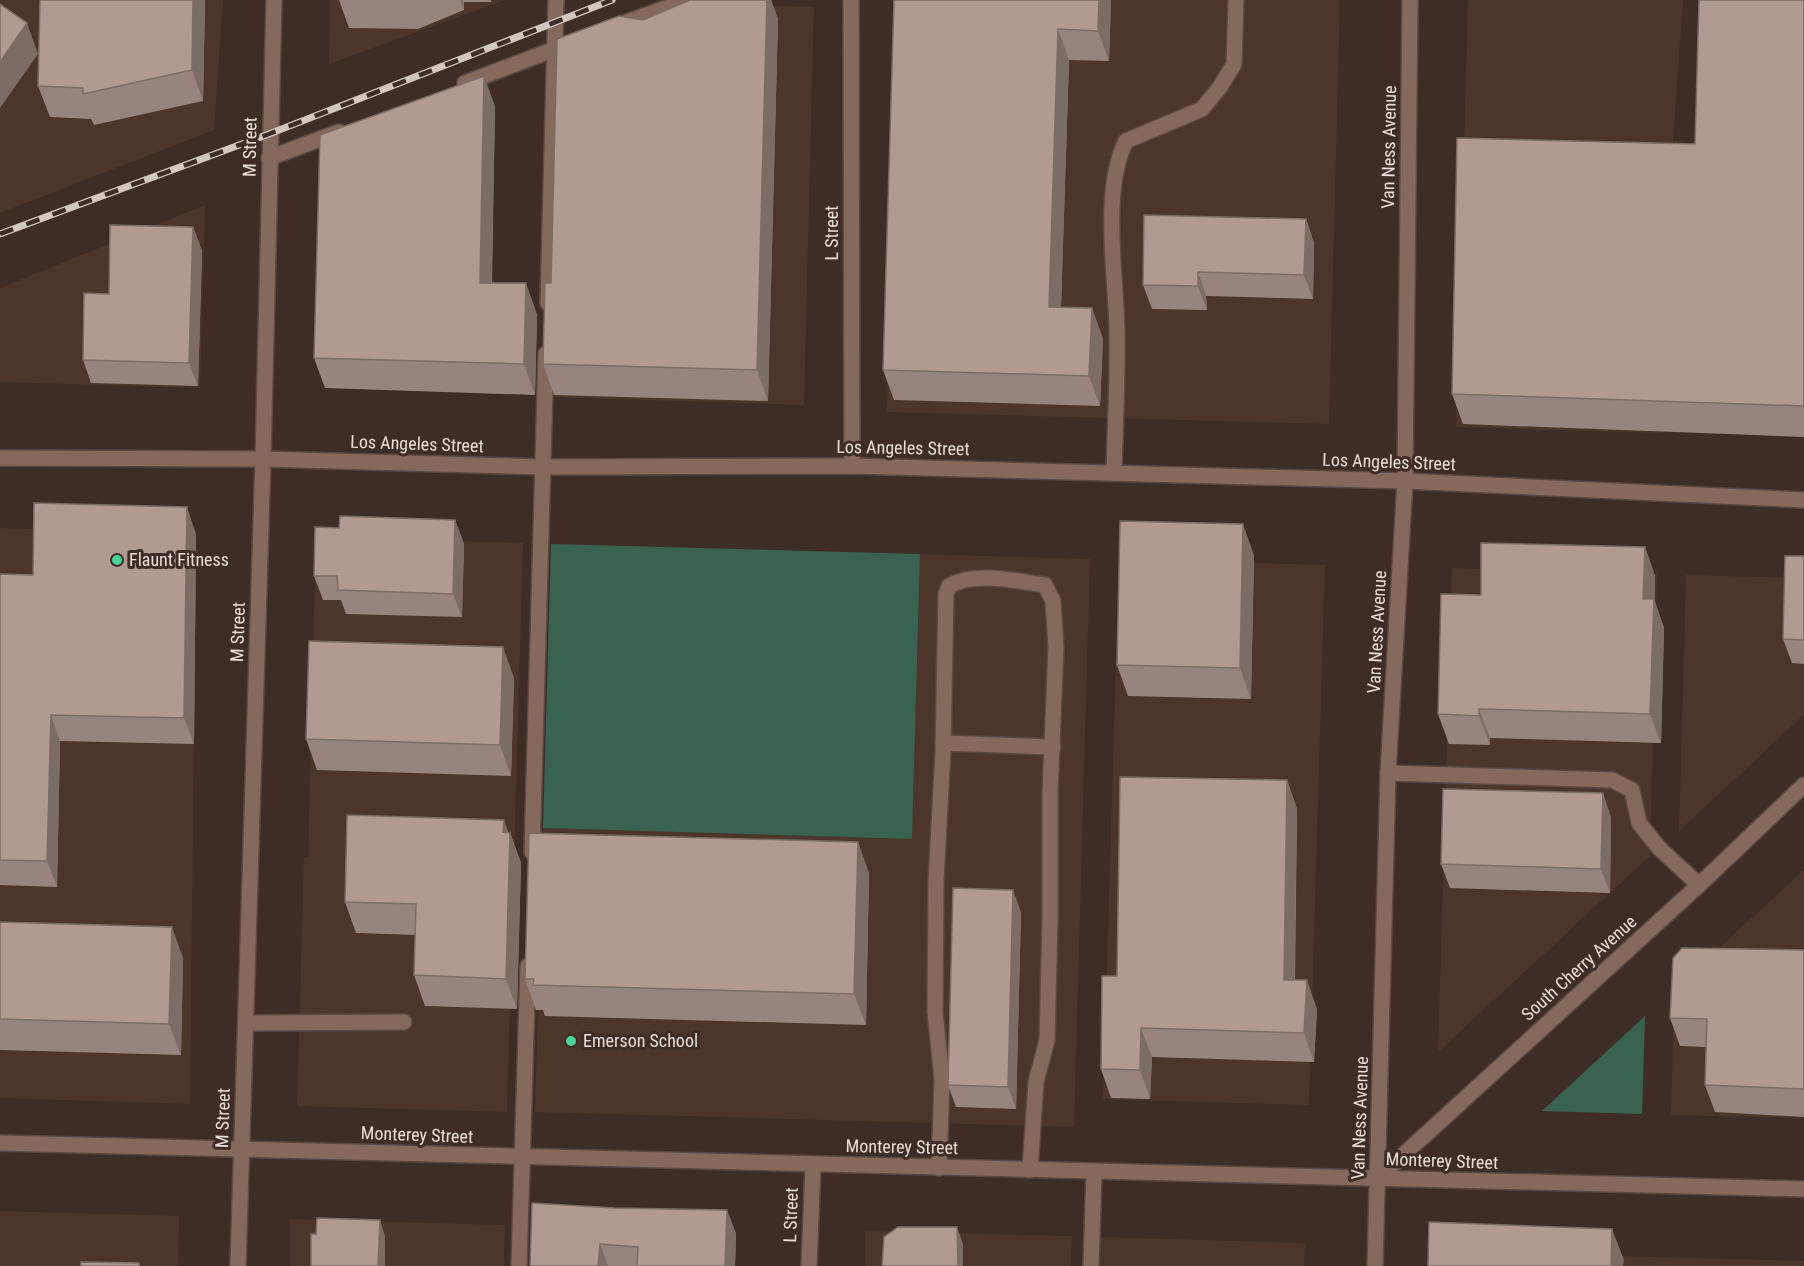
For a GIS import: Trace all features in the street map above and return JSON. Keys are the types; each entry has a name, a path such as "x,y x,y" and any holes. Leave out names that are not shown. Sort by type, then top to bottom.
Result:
{"street":[{"name":"M Street","path":"238,1266 263,459 274,0"},
{"path":"531,871 556,0"},
{"path":"599,33 688,0"},
{"name":"L Street","path":"851,0 852,466"},
{"path":"1114,473 1117,333 1112,187 1117,159 1126,141 1202,110 1220,87 1234,64 1236,0"},
{"name":"Van Ness Avenue","path":"1375,1266 1388,773 1405,481 1410,0"},
{"path":"456,87 577,41"},
{"path":"269,158 357,125"},
{"name":"Los Angeles Street","path":"0,458 263,459 543,467 852,466 1405,481 1804,500"},
{"path":"939,1168 942,1079 935,1012 936,880 943,743 945,623 949,586 960,580 1005,580 1045,585 1053,601 1056,647 1047,1040 1036,1082 1030,1170"},
{"path":"943,743 1053,747"},
{"path":"1388,773 1612,780 1632,790 1636,800 1639,824 1699,885"},
{"name":"South Cherry Avenue","path":"1378,1178 1699,885 1804,785"},
{"path":"519,1266 528,955"},
{"path":"246,1023 404,1022"},
{"name":"Monterey Street","path":"0,1143 1804,1190"},
{"name":"L Street","path":"809,1266 813,1165"},
{"path":"1092,1266 1094,1172"}],"shaded area":[{"path":"0,0 223,0 214,130 0,213"},
{"path":"330,0 505,0 329,64"},
{"path":"899,0 1340,0 1329,424 887,412"},
{"path":"1468,0 1683,0 1670,184 1662,433 1456,427"},
{"path":"743,5 814,7 804,405 555,397 565,68"},
{"path":"205,205 200,388 0,382 0,288"},
{"path":"0,528 196,534 190,1104 0,1098"},
{"path":"316,537 523,543 507,1112 297,1106 304,857 308,857"},
{"path":"920,554 1090,559 1074,1127 535,1112 543,828 912,839"},
{"path":"1119,559 1325,565 1309,1105 1103,1099"},
{"path":"1452,568 1657,574 1650,856 1438,1052"},
{"path":"1686,575 1804,578 1804,715 1679,831"},
{"path":"1804,870 1804,1118 1671,1115 1674,989"},
{"path":"0,1211 179,1216 178,1266 0,1266"},
{"path":"290,1219 505,1225 504,1266 290,1266"},
{"path":"865,1231 1072,1236 1071,1266 865,1266"},
{"path":"1100,1237 1305,1243 1304,1266 1099,1266"},
{"path":"1431,1251 1804,1261 1804,1266 1431,1266"}],"green space":[{"path":"551,544 920,554 912,839 543,828"},
{"path":"1645,1016 1642,1114 1542,1111"}],"building":[{"path":"40,0 193,0 192,70 83,94 83,88 38,86"},
{"path":"690,0 767,0 757,370 543,364 545,283 551,283 557,39 619,16 643,20"},
{"path":"894,0 1099,0 1098,31 1058,29 1049,307 1092,308 1089,376 883,370"},
{"path":"1699,0 1804,0 1804,406 1452,394 1457,138 1695,144"},
{"path":"0,4 27,23 0,62"},
{"path":"484,76 480,283 526,283 524,364 314,358 320,135"},
{"path":"1144,215 1306,219 1304,275 1198,272 1198,286 1143,285"},
{"path":"110,225 193,227 189,363 83,360 84,293 109,294"},
{"path":"34,503 187,507 184,718 51,715 47,861 0,860 0,574 33,575"},
{"path":"340,516 455,520 453,594 338,590 337,576 314,576 315,527 339,528"},
{"path":"1120,521 1243,524 1240,668 1117,665"},
{"path":"1481,543 1645,547 1643,599 1654,599 1650,714 1479,709 1479,716 1438,714 1441,594 1481,595"},
{"path":"1785,556 1804,556 1804,640 1783,639"},
{"path":"309,641 503,647 500,745 306,739"},
{"path":"1120,777 1287,780 1284,980 1307,980 1304,1033 1141,1028 1140,1070 1101,1069 1102,976 1117,976"},
{"path":"1443,789 1603,793 1601,869 1441,864"},
{"path":"347,815 504,820 503,832 510,833 506,979 414,975 416,904 345,902"},
{"path":"529,833 858,842 854,994 533,985 534,979 525,979"},
{"path":"953,888 1013,890 1008,1087 948,1085"},
{"path":"0,922 172,927 169,1024 0,1019"},
{"path":"1682,948 1804,950 1804,1089 1705,1085 1707,1019 1670,1018 1673,958"},
{"path":"532,1203 615,1208 727,1210 725,1266 637,1266 638,1247 600,1244 598,1266 530,1266"},
{"path":"317,1218 380,1220 378,1266 311,1266 311,1234 316,1234"},
{"path":"1429,1222 1612,1229 1611,1266 1428,1266"},
{"path":"898,1227 957,1227 958,1266 882,1266 884,1237"},
{"path":"81,1262 139,1263 139,1266 81,1266"}],"railway":[{"path":"0,234 269,134 612,0"}],"place":[{"name":"Flaunt Fitness","path":"117,560"},
{"name":"Emerson School","path":"571,1041"}]}
